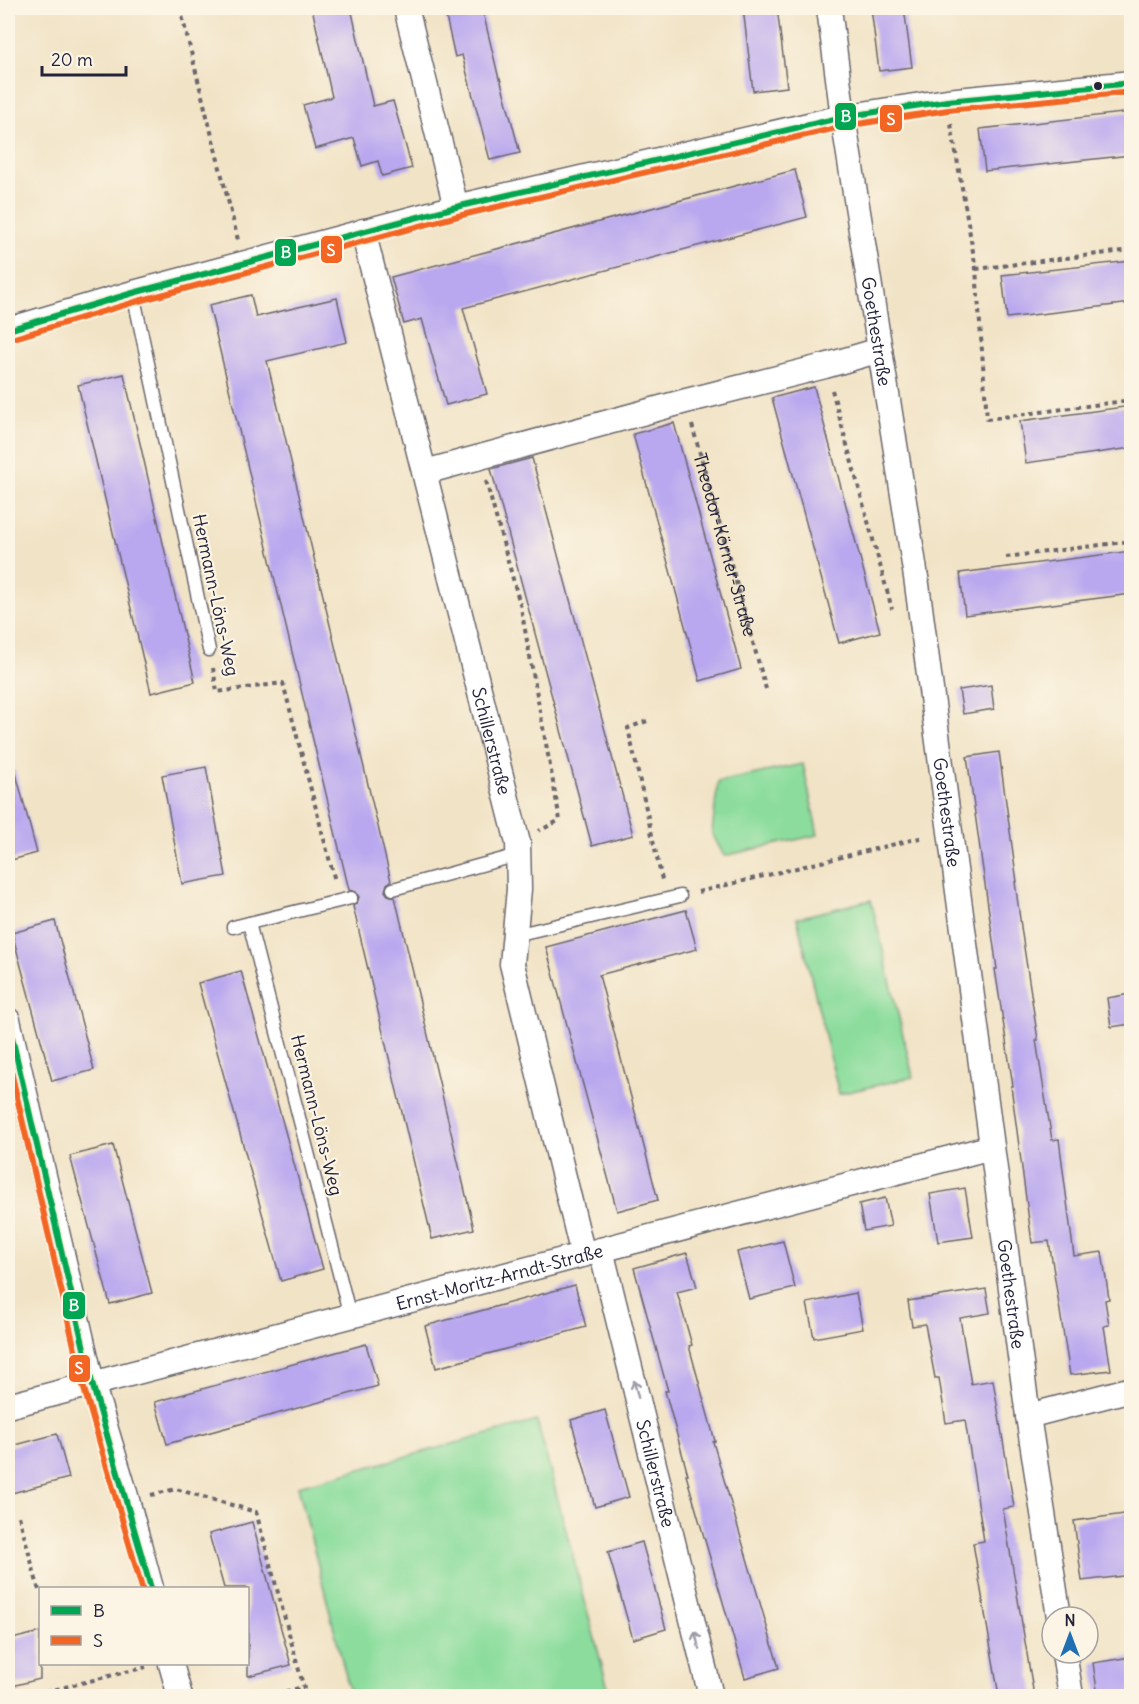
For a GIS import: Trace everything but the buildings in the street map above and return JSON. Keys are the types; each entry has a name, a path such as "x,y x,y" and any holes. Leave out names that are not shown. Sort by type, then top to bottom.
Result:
{"street":[{"path":"406,8 456,207"},
{"name":"Goethestraße","path":"829,8 843,117 916,576 1028,1416 1057,1605"},
{"path":"8,330 133,292 456,207 843,117 947,101 1131,83"},
{"name":"Schillerstraße","path":"363,231 518,849 519,889 512,964 711,1696"},
{"path":"425,472 880,350"},
{"path":"8,1020 92,1383 151,1587"},
{"name":"Ernst-Moritz-Arndt-Straße","path":"8,1406 992,1147"},
{"path":"1028,1416 1131,1389"},
{"path":"160,1665 180,1696"},
{"path":"1066,1665 1071,1696"}],"lane":[{"name":"Hermann-Löns-Weg","path":"133,292 209,650"},
{"path":"393,889 518,849"},
{"path":"515,935 680,896"},
{"path":"233,927 345,899"},
{"name":"Hermann-Löns-Weg","path":"249,923 350,1316"}],"path":[{"path":"180,8 244,263"},
{"path":"947,101 976,269 987,419 1131,400"},
{"path":"976,269 1131,250"},
{"path":"825,366 894,618"},
{"name":"Theodor-Körner-Straße","path":"686,401 766,689"},
{"path":"480,457 520,608 560,820 518,849"},
{"path":"1006,557 1131,541"},
{"name":"Hermann-Löns-Weg","path":"209,650 217,692 283,683 345,899"},
{"path":"647,721 628,728 666,900"},
{"path":"680,896 950,830"},
{"path":"127,1500 176,1489 256,1512 306,1696"},
{"path":"19,1516 39,1590"},
{"path":"29,1696 160,1665"},
{"path":"267,1696 303,1687"}],"green space":[{"path":"803,764 818,835 724,856 712,833 718,782"},
{"path":"871,900 913,1077 839,1094 797,918"},
{"path":"537,1421 610,1696 351,1696 298,1486"}],"transit line":[{"name":"B","path":"8,330 133,293 456,207 843,117 947,101 1132,83"},
{"name":"S","path":"11,339 135,302 458,216 845,126 948,110 1132,92"},
{"name":"B","path":"8,1020 92,1383 151,1587"},
{"name":"S","path":"8,1058 83,1385 142,1587"}]}
